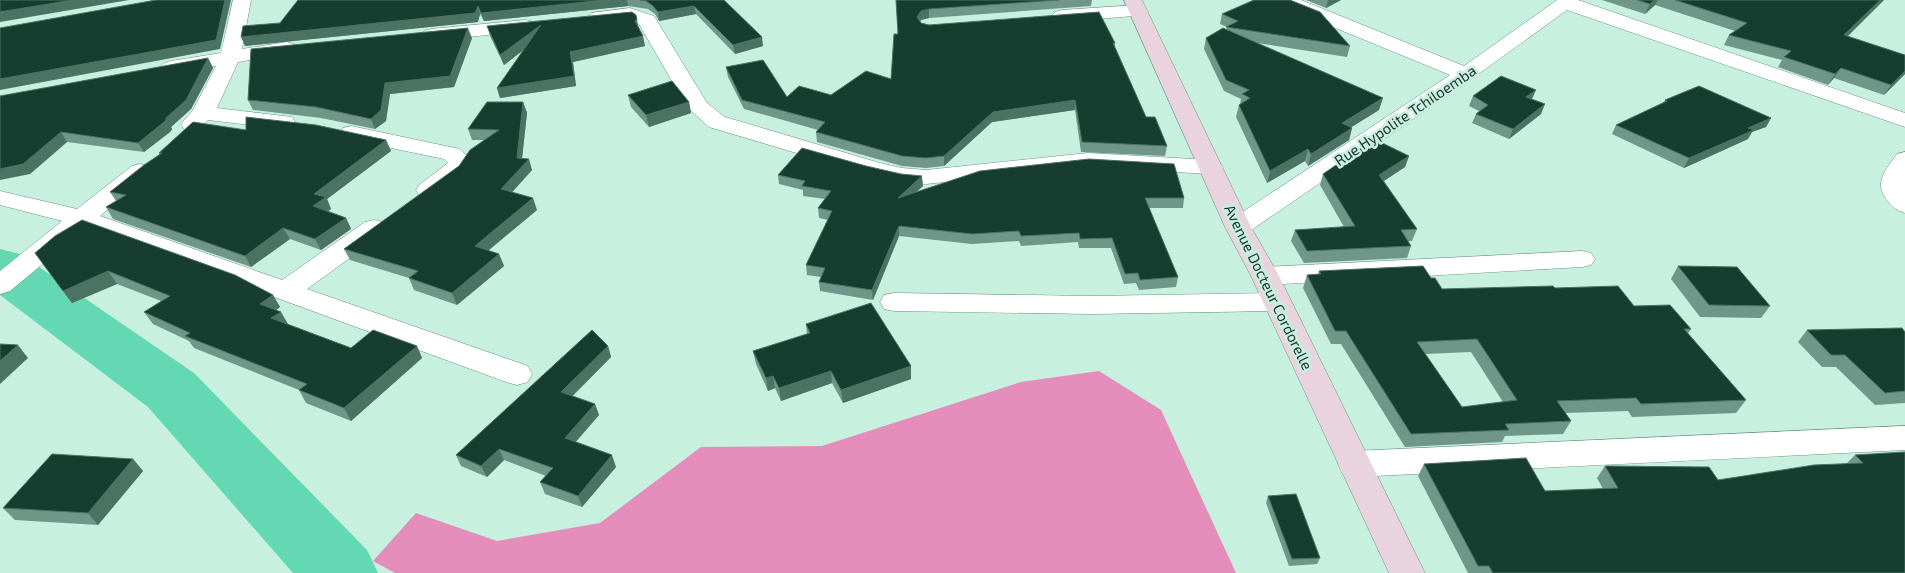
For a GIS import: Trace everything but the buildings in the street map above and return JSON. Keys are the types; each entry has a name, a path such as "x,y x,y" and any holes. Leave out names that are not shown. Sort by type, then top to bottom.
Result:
{"street":[{"path":"179,138 203,113 231,56 242,0"},
{"path":"1284,0 1466,74"},
{"path":"1567,1 1905,120"},
{"name":"Rue Hypolite Tchiloemba","path":"1238,227 1466,74 1567,1"},
{"path":"1048,17 1136,5"},
{"name":"Avenue Docteur Cordorelle","path":"1136,5 1238,227 1265,276 1407,573"},
{"path":"582,19 628,14 640,15 647,20 698,107 717,122 902,176 956,175 1010,167 1088,160 1211,168"},
{"path":"417,36 545,24"},
{"path":"154,70 231,56 309,46"},
{"path":"203,113 301,124"},
{"path":"286,290 454,171 461,162 452,154 330,128"},
{"path":"0,285 158,156"},
{"path":"1900,202 1892,184 1895,174 1905,159"},
{"path":"0,198 81,218 517,374"},
{"path":"1265,276 1582,259"},
{"path":"894,302 1092,305 1276,302"},
{"path":"1354,464 1905,438"}],"shaded area":[{"path":"1099,371 1161,410 1236,573 395,573 373,561 416,513 497,541 600,523 701,447 822,446 1021,382"}],"waterway":[{"path":"0,267 171,390 340,573"}]}
